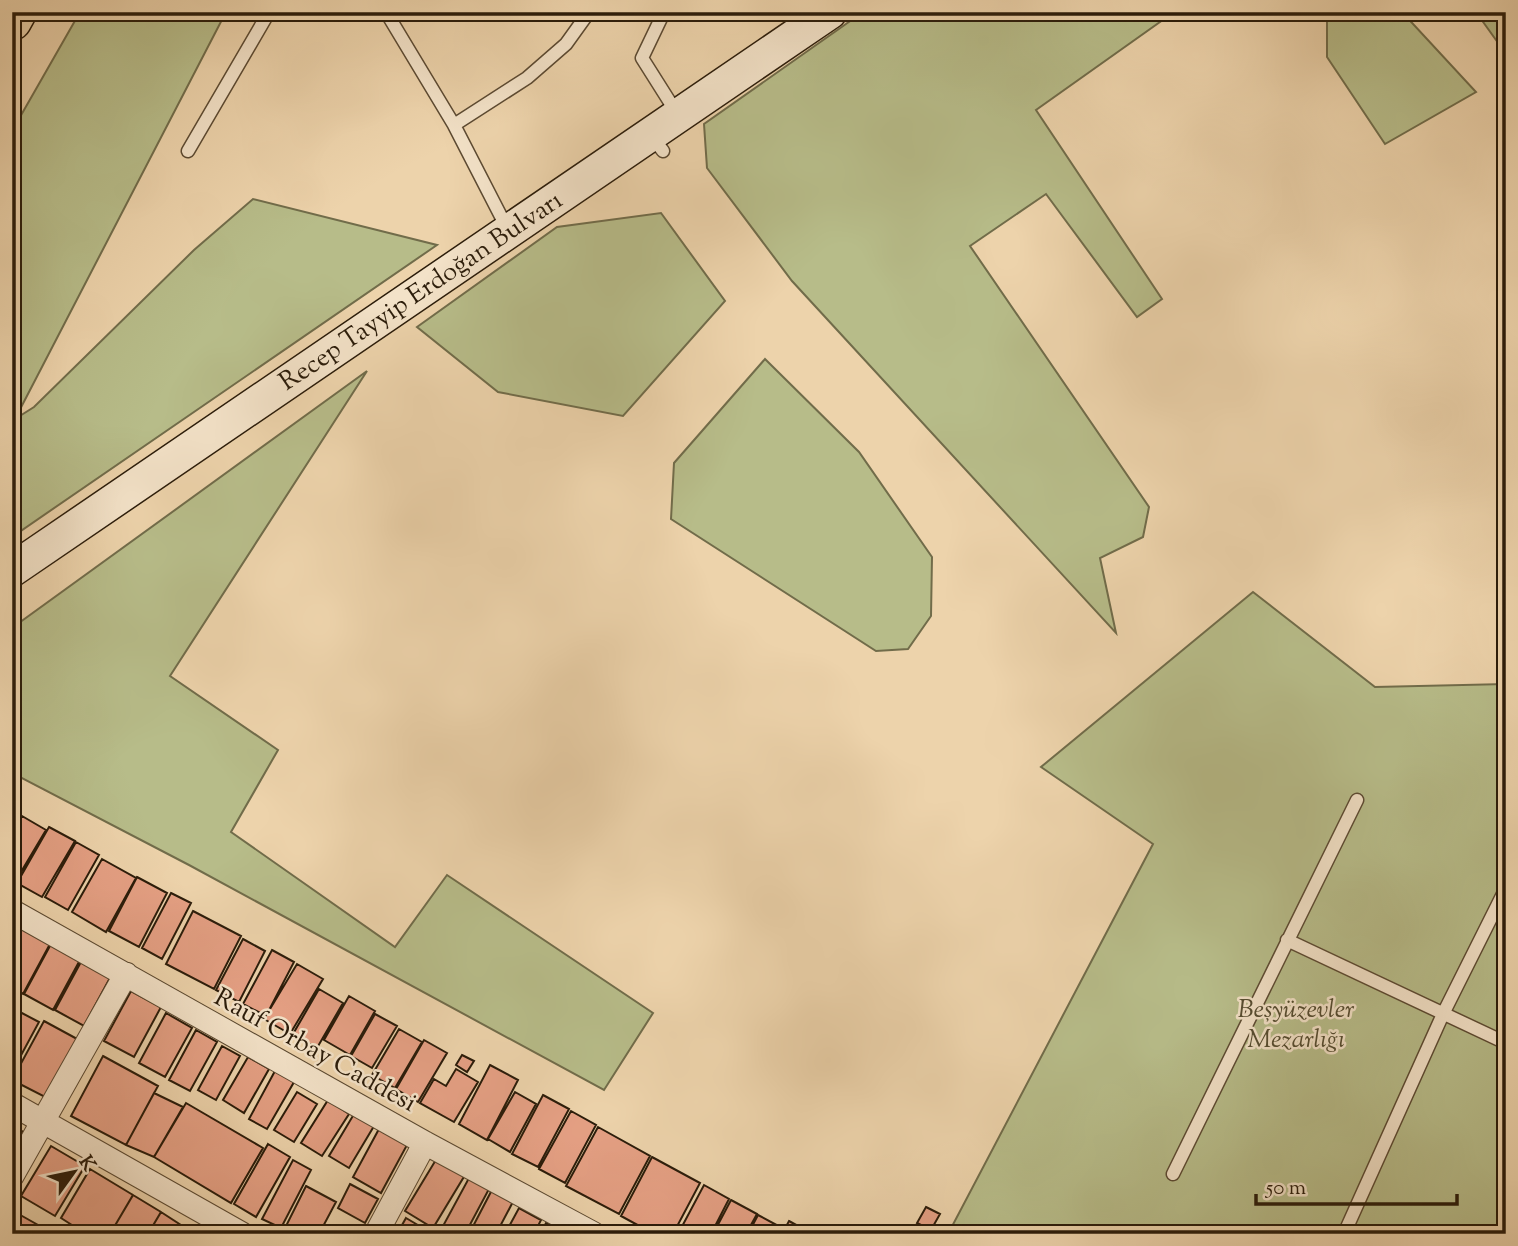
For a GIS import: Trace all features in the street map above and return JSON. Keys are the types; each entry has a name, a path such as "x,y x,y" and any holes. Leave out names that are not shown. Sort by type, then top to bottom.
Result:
{"highway":[{"path":"12,21 17,12"}],"street":[{"name":"Recep Tayyip Erdoğan Bulvarı","path":"12,570 508,230 657,142 678,115 830,12"},
{"name":"Rauf Orbay Caddesi","path":"12,911 425,1143 594,1234"},
{"path":"12,1177 126,974"},
{"path":"12,1104 242,1234"},
{"path":"376,1234 425,1143"}],"lane":[{"path":"188,151 269,12"},
{"path":"386,12 454,125 508,230"},
{"path":"454,125 527,78 566,44 589,12"},
{"path":"664,12 642,58 678,115"},
{"path":"1173,1174 1357,800"},
{"path":"1344,1234 1444,1014 1506,888"},
{"path":"1287,940 1506,1043"}],"green space":[{"path":"80,12 226,12 15,419 34,407 194,250 253,199 437,245 12,537 12,131"},
{"path":"863,12 1174,12 1036,110 1162,299 1137,317 1046,194 970,246 1149,507 1143,537 1100,558 1116,633 792,281 707,168 704,124"},
{"path":"1327,12 1402,12 1476,92 1385,144 1327,57"},
{"path":"1476,12 1506,12 1506,54"},
{"path":"661,213 725,301 623,416 498,392 417,327 557,227"},
{"path":"765,359 859,452 932,557 931,616 908,649 876,651 671,519 674,463"},
{"path":"367,371 170,676 278,750 231,832 395,947 447,875 653,1013 604,1090 189,865 12,773 12,628"},
{"name":"Beşyüzevler Mezarlığı","path":"1253,592 1375,687 1506,684 1506,1234 948,1234 1153,844 1041,767"}],"building":[{"path":"12,811 19,815 12,827"},
{"path":"22,816 46,830 15,882 12,881 12,833"},
{"path":"49,827 75,841 42,897 17,883"},
{"path":"76,842 99,855 68,910 45,897"},
{"path":"102,859 136,878 106,932 72,912"},
{"path":"137,877 167,893 139,947 109,931"},
{"path":"171,893 191,903 162,959 142,948"},
{"path":"193,911 241,936 214,989 166,964"},
{"path":"12,924 50,944 23,994 12,988"},
{"path":"243,939 265,951 239,1002 216,990"},
{"path":"51,944 80,960 53,1010 24,994"},
{"path":"272,950 294,962 266,1016 243,1004"},
{"path":"82,960 111,976 84,1026 55,1010"},
{"path":"297,964 323,979 290,1034 264,1019"},
{"path":"319,989 343,1003 317,1048 293,1034"},
{"path":"131,991 161,1007 134,1057 104,1041"},
{"path":"349,996 375,1011 350,1055 324,1040"},
{"path":"18,1011 39,1022 12,1072 12,1023"},
{"path":"166,1013 192,1028 165,1077 139,1063"},
{"path":"375,1014 397,1026 372,1068 351,1056"},
{"path":"44,1021 79,1040 47,1098 12,1080"},
{"path":"399,1029 422,1042 395,1088 372,1075"},
{"path":"196,1030 217,1042 190,1091 169,1080"},
{"path":"424,1040 447,1053 418,1102 396,1089"},
{"path":"222,1046 240,1056 216,1100 198,1090"},
{"path":"462,1055 474,1061 467,1072 456,1065"},
{"path":"103,1056 158,1086 126,1145 71,1116"},
{"path":"248,1057 269,1069 244,1113 223,1100"},
{"path":"490,1065 518,1080 487,1140 459,1124"},
{"path":"456,1069 478,1082 454,1122 420,1103 434,1079 446,1086"},
{"path":"275,1071 294,1082 267,1129 249,1119"},
{"path":"297,1092 317,1104 294,1142 274,1130"},
{"path":"515,1092 536,1104 510,1152 488,1139"},
{"path":"154,1093 183,1107 154,1157 126,1145"},
{"path":"543,1095 569,1109 538,1167 512,1154"},
{"path":"328,1100 349,1114 322,1156 301,1143"},
{"path":"186,1103 263,1148 231,1203 154,1157"},
{"path":"571,1111 596,1125 565,1183 539,1169"},
{"path":"354,1114 374,1126 349,1168 329,1156"},
{"path":"12,1126 29,1135 12,1166"},
{"path":"598,1127 650,1156 619,1214 566,1186"},
{"path":"379,1129 407,1145 381,1193 353,1177"},
{"path":"268,1144 290,1157 256,1217 234,1204"},
{"path":"51,1146 85,1166 55,1216 21,1196"},
{"path":"652,1157 700,1183 673,1234 654,1234 621,1216"},
{"path":"437,1158 465,1175 433,1228 405,1211"},
{"path":"293,1160 311,1170 281,1228 262,1219"},
{"path":"90,1169 133,1195 110,1234 86,1234 61,1218"},
{"path":"469,1178 489,1189 465,1234 457,1234 443,1226"},
{"path":"350,1184 378,1199 365,1223 338,1208"},
{"path":"704,1185 729,1199 711,1234 678,1234"},
{"path":"306,1186 336,1202 319,1234 305,1234 287,1224"},
{"path":"494,1186 515,1198 496,1234 469,1234"},
{"path":"133,1195 161,1212 148,1234 110,1234"},
{"path":"731,1200 757,1214 746,1234 713,1234"},
{"path":"926,1207 940,1214 931,1230 917,1223"},
{"path":"519,1208 541,1220 534,1234 505,1234"},
{"path":"15,1212 54,1234 12,1234 12,1218"},
{"path":"161,1212 190,1231 189,1234 148,1234"},
{"path":"758,1215 784,1229 781,1234 748,1234"},
{"path":"406,1218 433,1234 397,1234"},
{"path":"789,1221 809,1232 808,1234 782,1234"},
{"path":"546,1223 566,1234 540,1234"}]}
